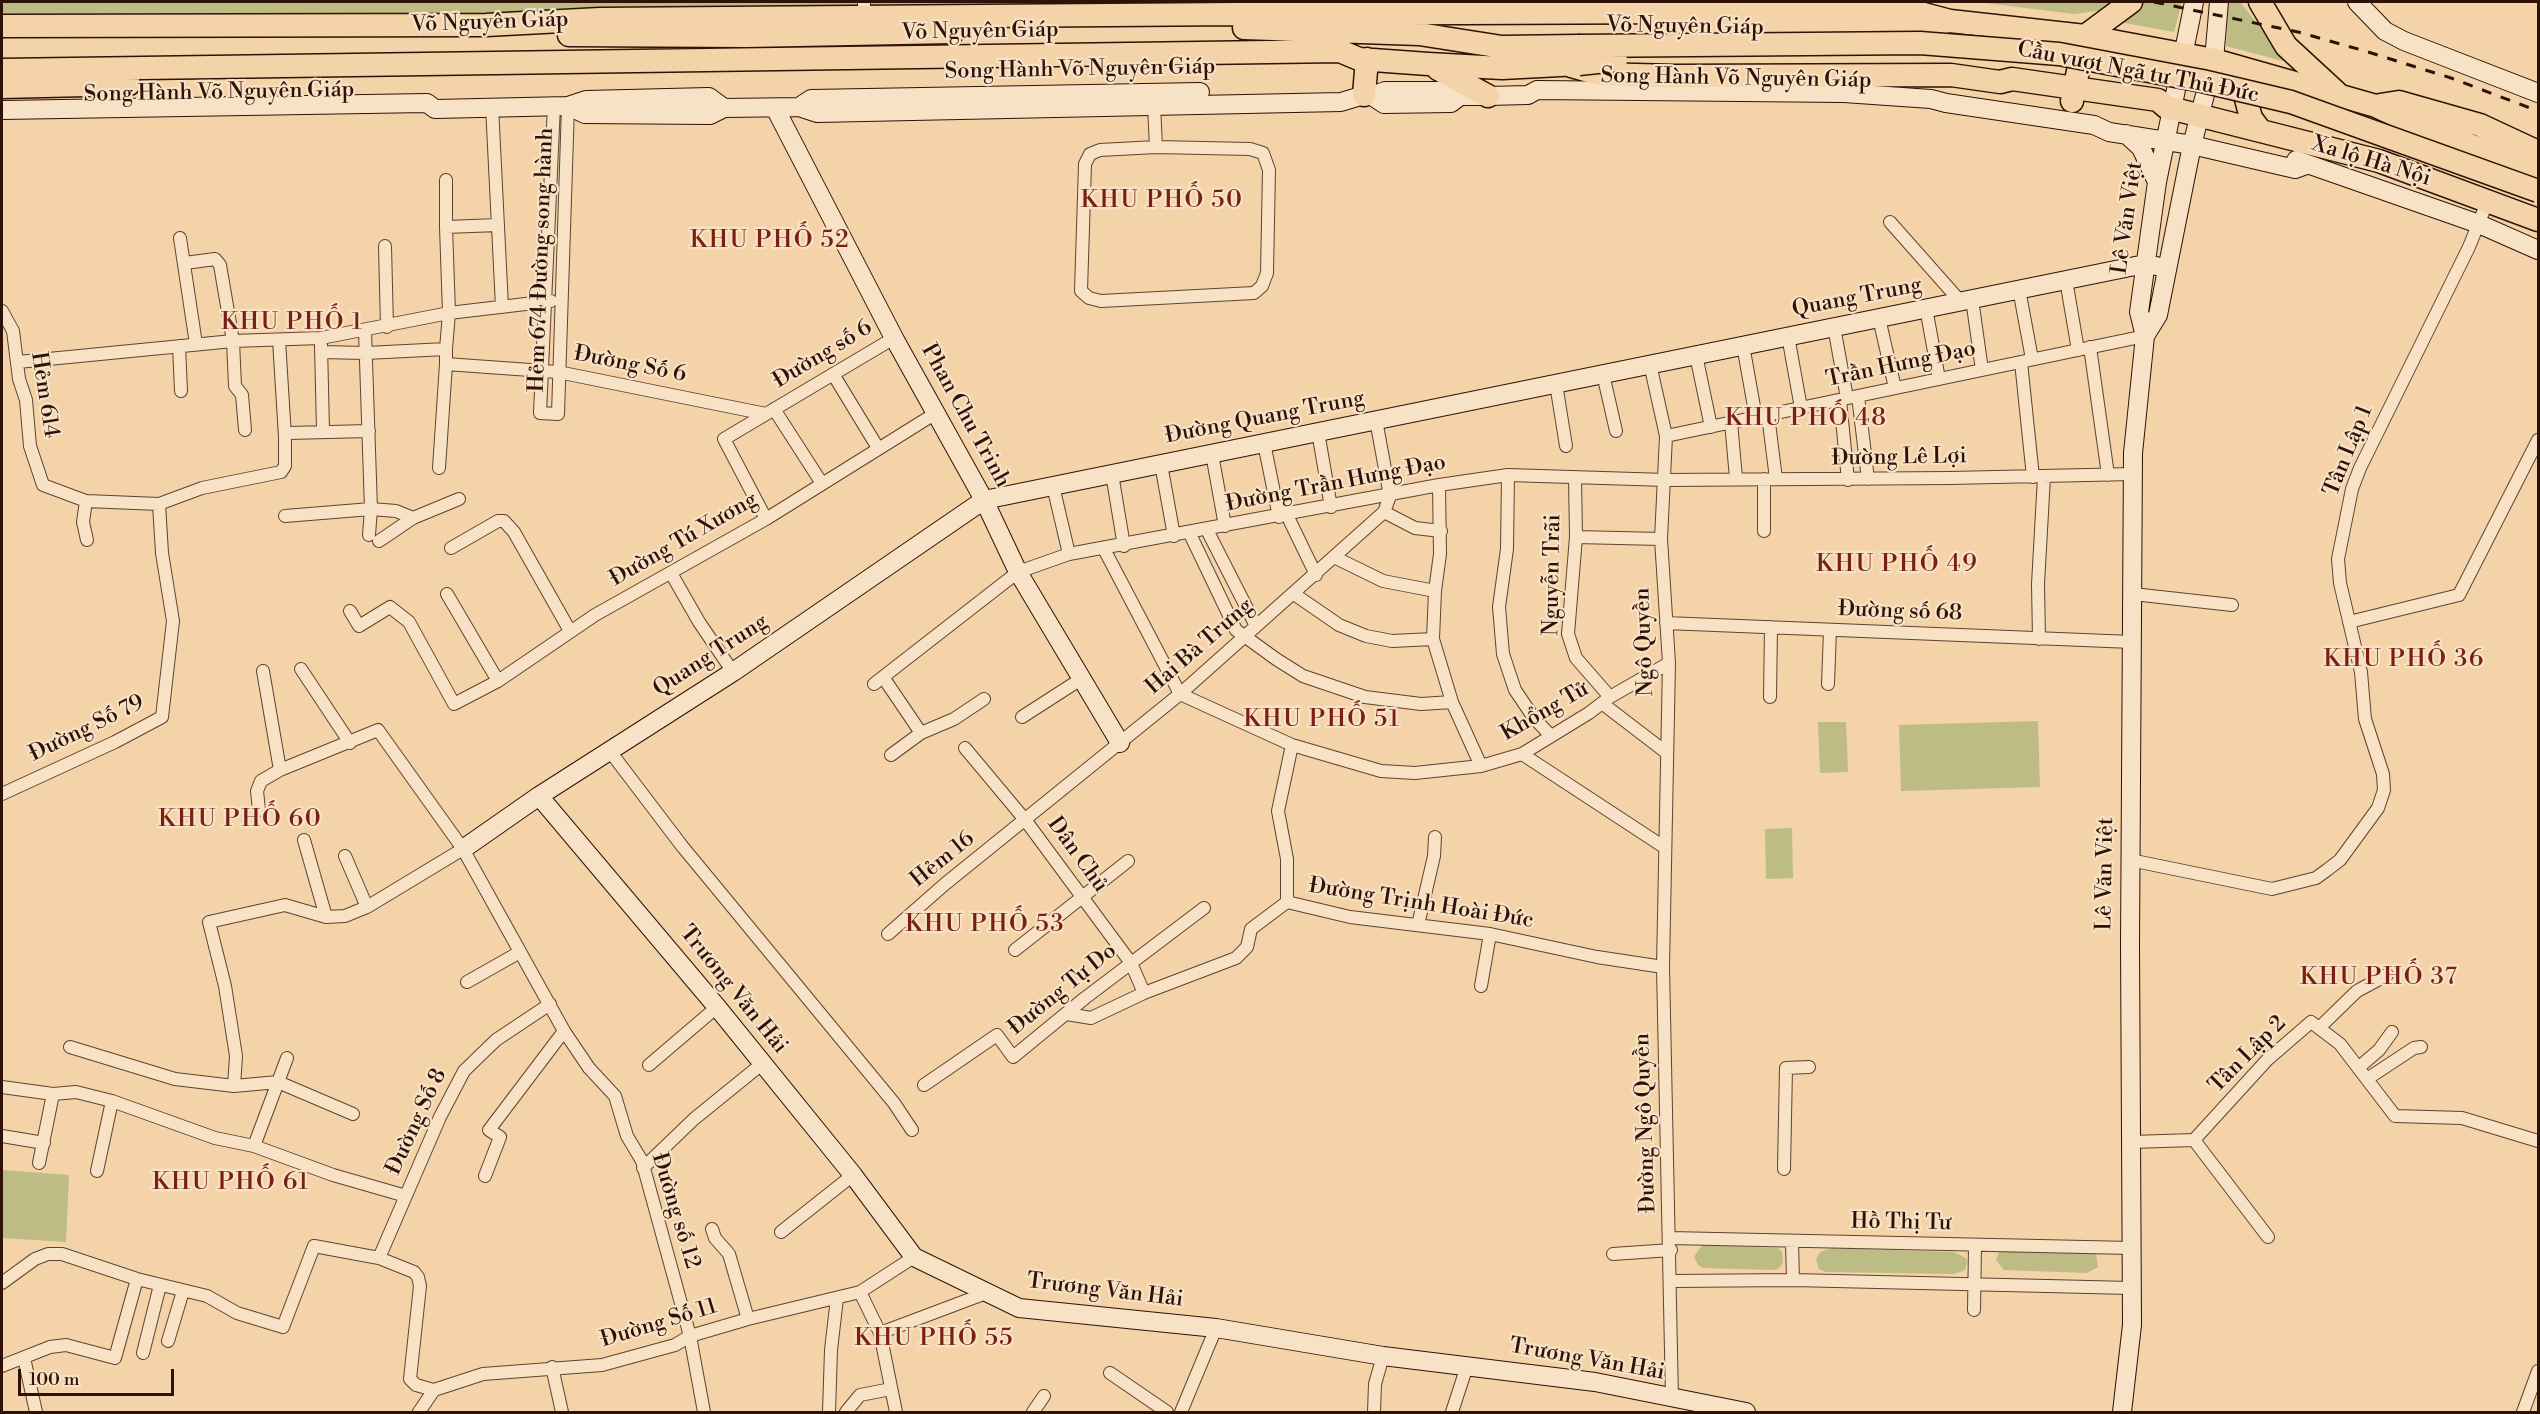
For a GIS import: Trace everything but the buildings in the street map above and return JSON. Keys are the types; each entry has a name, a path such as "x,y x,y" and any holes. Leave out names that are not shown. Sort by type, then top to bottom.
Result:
{"highway":[{"path":"2074,94 2085,36 2131,2"},
{"path":"2260,2 2286,46 2338,94"},
{"name":"Võ Nguyên Giáp","path":"2,26 486,25 864,10 1144,22"},
{"name":"Võ Nguyên Giáp","path":"2,40 573,35 747,36 1144,22 1912,11 1950,21 2085,36 2214,60"},
{"path":"573,35 600,19"},
{"name":"Võ Nguyên Giáp","path":"1228,21 1419,34 1576,59 1599,74 1674,76 1908,73 1951,75 2000,82 2011,90 2074,94 2137,112 2157,113 2170,107"},
{"name":"Võ Nguyên Giáp","path":"1419,34 1534,24 1914,32 1950,21"},
{"path":"486,25 507,36"},
{"name":"Cầu vượt Ngã tư Thủ Đức","path":"1576,59 1920,43 2060,54 2202,81 2291,102 2538,191"},
{"name":"Võ Nguyên Giáp","path":"2,70 1340,51 1363,59 1502,68 1576,59"},
{"name":"Cầu vượt Ngã tư Thủ Đức","path":"1576,59 1920,56 2003,60 2071,68 2131,78 2284,112 2392,149 2538,216"},
{"path":"1363,59 1368,96"},
{"name":"Võ Nguyên Giáp","path":"2,87 426,77 1202,69 1339,66 1363,59"},
{"name":"Xa lộ Hà Nội","path":"2214,60 2376,106 2423,128 2538,170"},
{"path":"1428,64 1488,96"},
{"path":"2260,130 2251,118 2246,99 2252,83 2265,73"},
{"name":"Xa lộ Hà Nội","path":"2376,106 2399,102 2480,125 2538,152"},
{"name":"Xa lộ Hà Nội","path":"2170,107 2379,161 2538,216"}],"main road":[{"name":"Lê Văn Việt","path":"2122,1413 2132,1325 2130,860 2133,474 2134,432 2145,336 2139,312 2170,107 2185,53 2194,2"},
{"name":"Lê Văn Việt","path":"2145,336 2158,315 2193,140 2214,60 2219,2"},
{"path":"2356,2 2385,31 2538,93"},
{"path":"2369,2 2375,21"},
{"name":"Song Hành Võ Nguyên Giáp","path":"799,107 811,99 1340,89 1368,96 1384,104 1451,103 1460,96 1528,95 1534,100 1632,103 1930,106 1946,104 2094,125"},
{"name":"Song Hành Võ Nguyên Giáp","path":"2,120 429,114 435,109 561,105 585,114 710,115 724,108 799,107 818,113 1341,102 1368,96"},
{"name":"Song Hành Võ Nguyên Giáp","path":"2,110 427,103 435,109"},
{"name":"Phan Chu Trinh","path":"775,108 894,338 984,500 1018,572 1120,743"},
{"path":"2094,125 2113,122 2165,136"},
{"path":"2094,125 2109,132 2165,136 2292,158 2306,165 2479,224 2538,250"},
{"path":"2126,134 2141,148 2157,182"},
{"path":"2193,140 2227,154 2295,169 2306,165"},
{"path":"2184,184 2205,163 2227,154"},
{"path":"2508,235 2538,242"},
{"name":"Quang Trung","path":"1556,384 2145,264 2167,268"},
{"name":"Đường Quang Trung","path":"984,500 1556,384"},
{"name":"Quang Trung","path":"463,849 538,796 733,672 984,500"},
{"name":"Trương Văn Hải","path":"538,796 717,1006 853,1175 914,1257 1019,1308 1216,1328 1383,1356 1595,1382 1746,1413"}],"street":[{"name":"Hẻm 674 Đường song hành","path":"561,105 561,299 558,414 540,412 544,302 561,105"},
{"path":"1154,105 1156,147"},
{"path":"492,106 502,306"},
{"path":"1156,147 1250,149 1263,153 1269,170 1267,273 1262,286 1254,293 1101,301 1089,298 1081,291 1085,164 1090,154 1100,150 1156,147"},
{"path":"439,468 449,313 446,180"},
{"name":"Tân Lập 1","path":"2130,860 2272,889 2316,878 2340,860 2378,808 2384,790 2383,774 2365,719 2361,672 2338,559 2352,489 2479,224 2488,200"},
{"path":"1890,222 1966,300 1982,370"},
{"path":"446,227 498,225"},
{"path":"180,238 196,344"},
{"path":"385,246 387,327"},
{"path":"185,263 218,261 232,341 235,386 242,395 245,430"},
{"path":"2066,280 2084,349 2108,475"},
{"path":"2019,289 2038,477 2039,639"},
{"path":"18,362 232,341 321,338 387,327 449,313 561,299"},
{"path":"1926,308 1939,379"},
{"name":"Hẻm 614","path":"2,311 13,331 19,379 26,400 30,446 43,485 86,501"},
{"path":"1879,318 1895,388"},
{"path":"1834,327 1868,479"},
{"path":"365,331 374,538 413,518 459,499"},
{"path":"1788,336 1801,408"},
{"name":"Trần Hưng Đạo","path":"1666,436 2145,336"},
{"path":"321,338 323,430"},
{"name":"Đường số 6","path":"766,519 724,439 894,338"},
{"path":"87,540 83,522 86,501 159,504 202,488 281,472 285,466 285,437 279,340"},
{"path":"1743,345 1762,416 1770,478 1764,531"},
{"path":"179,346 181,391"},
{"path":"321,352 366,353 446,349"},
{"path":"1696,355 1711,427"},
{"name":"Đường Số 6","path":"446,364 558,372 770,412 821,482"},
{"name":"Ngô Quyền","path":"1650,364 1666,436 1666,480 1661,539 1669,663 1664,847"},
{"path":"832,374 878,448"},
{"path":"1603,374 1616,431"},
{"path":"1556,384 1566,446"},
{"path":"1848,480 1849,398"},
{"name":"Đường Tú Xương","path":"350,611 359,626 390,607 409,622 454,704 498,681 570,631 766,519 821,482 936,413"},
{"path":"1376,420 1390,496"},
{"path":"1731,422 1736,478"},
{"path":"285,437 288,433 323,430 369,431"},
{"path":"1318,432 1331,507"},
{"path":"2349,622 2458,595 2538,440"},
{"path":"1264,443 1283,516 1316,575"},
{"path":"1212,453 1225,526"},
{"path":"1161,464 1174,537"},
{"path":"1112,474 1124,546"},
{"name":"Đường Lê Lợi","path":"1666,480 1770,478 1848,480 2133,474"},
{"path":"1508,475 1507,549 1499,608 1503,654 1515,690 1534,718 1551,736"},
{"name":"Đường Trần Hưng Đạo","path":"921,733 879,681 1018,572 1069,554 1174,537 1439,485 1508,475 1666,480"},
{"name":"Nguyễn Trãi","path":"1575,478 1576,537 1568,634 1576,658 1606,700 1667,753"},
{"path":"1439,485 1441,531 1433,639 1452,702 1481,766"},
{"path":"1053,486 1069,554"},
{"name":"Hai Bà Trưng","path":"1026,821 1180,694 1336,558 1384,512 1390,496"},
{"name":"Đường Số 79","path":"2,794 115,742 162,717 172,621 162,553 159,504"},
{"path":"285,516 371,509 396,511 413,518"},
{"path":"1384,512 1415,528 1441,531"},
{"path":"452,548 498,521 504,521 514,532 570,631"},
{"path":"1207,530 1256,626"},
{"path":"1190,534 1236,630 1303,676 1334,687 1394,701 1421,704 1452,702"},
{"path":"1576,537 1661,539"},
{"path":"1104,549 1180,694"},
{"path":"1336,558 1383,581 1435,591"},
{"path":"671,573 699,622 733,672"},
{"path":"447,594 498,681"},
{"path":"1294,594 1339,625 1366,636 1392,641 1433,639"},
{"path":"2133,594 2232,605"},
{"name":"Đường số 68","path":"1666,623 2132,642"},
{"path":"1770,697 1771,627"},
{"path":"1828,684 1830,630"},
{"name":"Khổng Tử","path":"1180,694 1292,745 1381,771 1414,772 1481,766 1522,754 1669,663"},
{"path":"259,810 257,791 261,781 280,770 350,743 301,669"},
{"path":"263,671 280,770"},
{"path":"1022,717 1081,679"},
{"path":"891,755 921,733 954,719 984,699"},
{"name":"Đường số 12","path":"350,743 378,730 463,849 564,1031 590,1068 615,1096 627,1136 642,1161 690,1336 704,1413"},
{"path":"1287,902 1287,859 1278,811 1292,745"},
{"name":"Dân Chủ","path":"965,748 1026,821 1131,963 1144,993"},
{"path":"609,750 682,846 894,1103 912,1130"},
{"path":"1522,754 1664,847"},
{"name":"Hẻm 16","path":"888,934 945,884 1026,821"},
{"path":"1418,925 1434,856 1436,837"},
{"path":"304,840 326,917"},
{"name":"Đường Ngô Quyền","path":"1664,847 1663,967 1671,1244 1672,1399"},
{"path":"234,1086 236,1056 225,986 209,922 285,905 326,917 345,916 367,907 463,849"},
{"path":"345,856 367,907"},
{"path":"1015,950 1128,861"},
{"name":"Đường Trịnh Hoài Đức","path":"1067,1014 1091,1018 1144,993 1236,958 1247,947 1251,929 1287,902 1350,917 1490,934 1598,957 1663,967"},
{"name":"Đường Tự Do","path":"924,1085 997,1035 1013,1057 1204,908"},
{"path":"1481,986 1490,934"},
{"path":"467,982 520,952"},
{"path":"2319,1029 2357,990 2387,975"},
{"name":"Đường Số 8","path":"379,1258 440,1117 464,1071 496,1040 550,1004"},
{"path":"649,1065 717,1006"},
{"name":"Tân Lập 2","path":"2194,1140 2267,1060 2311,1022 2340,1044 2395,1116 2462,1118 2538,1141"},
{"path":"485,1176 500,1137 489,1130 564,1031"},
{"path":"2358,1068 2379,1050 2392,1032"},
{"path":"70,1047 175,1079 234,1086 278,1082 353,1114"},
{"path":"2367,1079 2414,1048 2421,1047"},
{"path":"254,1146 288,1058"},
{"path":"643,1168 694,1119 763,1063"},
{"path":"1784,1169 1786,1068 1809,1067"},
{"path":"2,1087 53,1094 75,1092 112,1101 215,1138 254,1146 333,1175 406,1196"},
{"path":"39,1163 53,1094"},
{"path":"97,1171 112,1101"},
{"path":"2,1136 44,1143"},
{"path":"2131,1142 2194,1140 2268,1237"},
{"path":"781,1232 853,1175"},
{"path":"711,1229 715,1238 729,1254 748,1319"},
{"path":"1792,1242 1793,1280"},
{"name":"Hồ Thị Tư","path":"1613,1254 1671,1244 1792,1242 2131,1248"},
{"path":"2,1283 36,1259 48,1254 63,1254 137,1279 207,1296 237,1313 284,1327 314,1246 379,1258 414,1272 418,1277 420,1286 410,1379 416,1385 434,1390 419,1413"},
{"path":"1974,1246 1974,1310"},
{"name":"Đường Số 11","path":"434,1390 483,1374 602,1365 675,1345 690,1336 748,1319 860,1292 914,1257"},
{"path":"2,1366 50,1347 66,1345 115,1358 137,1279"},
{"path":"1671,1281 1793,1280 2132,1288"},
{"path":"143,1353 160,1285"},
{"path":"168,1341 183,1291"},
{"path":"860,1292 880,1333 896,1413"},
{"path":"880,1333 989,1292"},
{"path":"829,1413 831,1350 837,1298"},
{"path":"1181,1413 1216,1328"},
{"path":"1374,1413 1376,1384 1383,1356"},
{"path":"24,1358 36,1413"},
{"path":"1452,1413 1467,1366"},
{"path":"552,1367 562,1413"},
{"path":"1110,1373 1167,1413"},
{"path":"2523,1413 2538,1374"},
{"path":"846,1413 860,1395 891,1389"},
{"path":"1033,1413 1044,1396"}],"shaded area":[{"path":"2,2 1388,2 2,19"},
{"path":"1977,2 2113,2 2104,10 2074,14"},
{"path":"2141,2 2182,2 2174,32 2114,21"},
{"path":"2228,2 2240,2 2279,50 2298,65 2226,46"},
{"path":"2038,721 2040,787 1901,791 1899,725"},
{"path":"1818,722 1846,722 1848,772 1820,773"},
{"path":"1792,828 1793,878 1766,879 1765,829"},
{"path":"3,1170 69,1175 66,1242 2,1238"},
{"path":"1702,1245 1778,1248 1782,1252 1783,1263 1778,1269 1772,1270 1703,1268 1698,1265 1694,1257"},
{"path":"1831,1248 1954,1252 1966,1258 1967,1262 1965,1270 1954,1274 1826,1272 1819,1269 1816,1259 1820,1252"},
{"path":"2000,1250 2091,1251 2096,1254 2098,1267 2087,1273 2004,1270 1996,1260"}],"railway":[{"path":"2154,2 2298,32 2365,51 2451,78 2538,111"}],"district":[{"name":"KHU PHỐ 50","path":"1162,201"},
{"name":"KHU PHỐ 52","path":"770,241"},
{"name":"KHU PHỐ 1","path":"292,323"},
{"name":"KHU PHỐ 48","path":"1806,419"},
{"name":"KHU PHỐ 49","path":"1897,565"},
{"name":"KHU PHỐ 36","path":"2404,660"},
{"name":"KHU PHỐ 51","path":"1322,720"},
{"name":"KHU PHỐ 60","path":"240,820"},
{"name":"KHU PHỐ 53","path":"985,925"},
{"name":"KHU PHỐ 37","path":"2379,978"},
{"name":"KHU PHỐ 61","path":"231,1183"},
{"name":"KHU PHỐ 55","path":"934,1339"}]}
